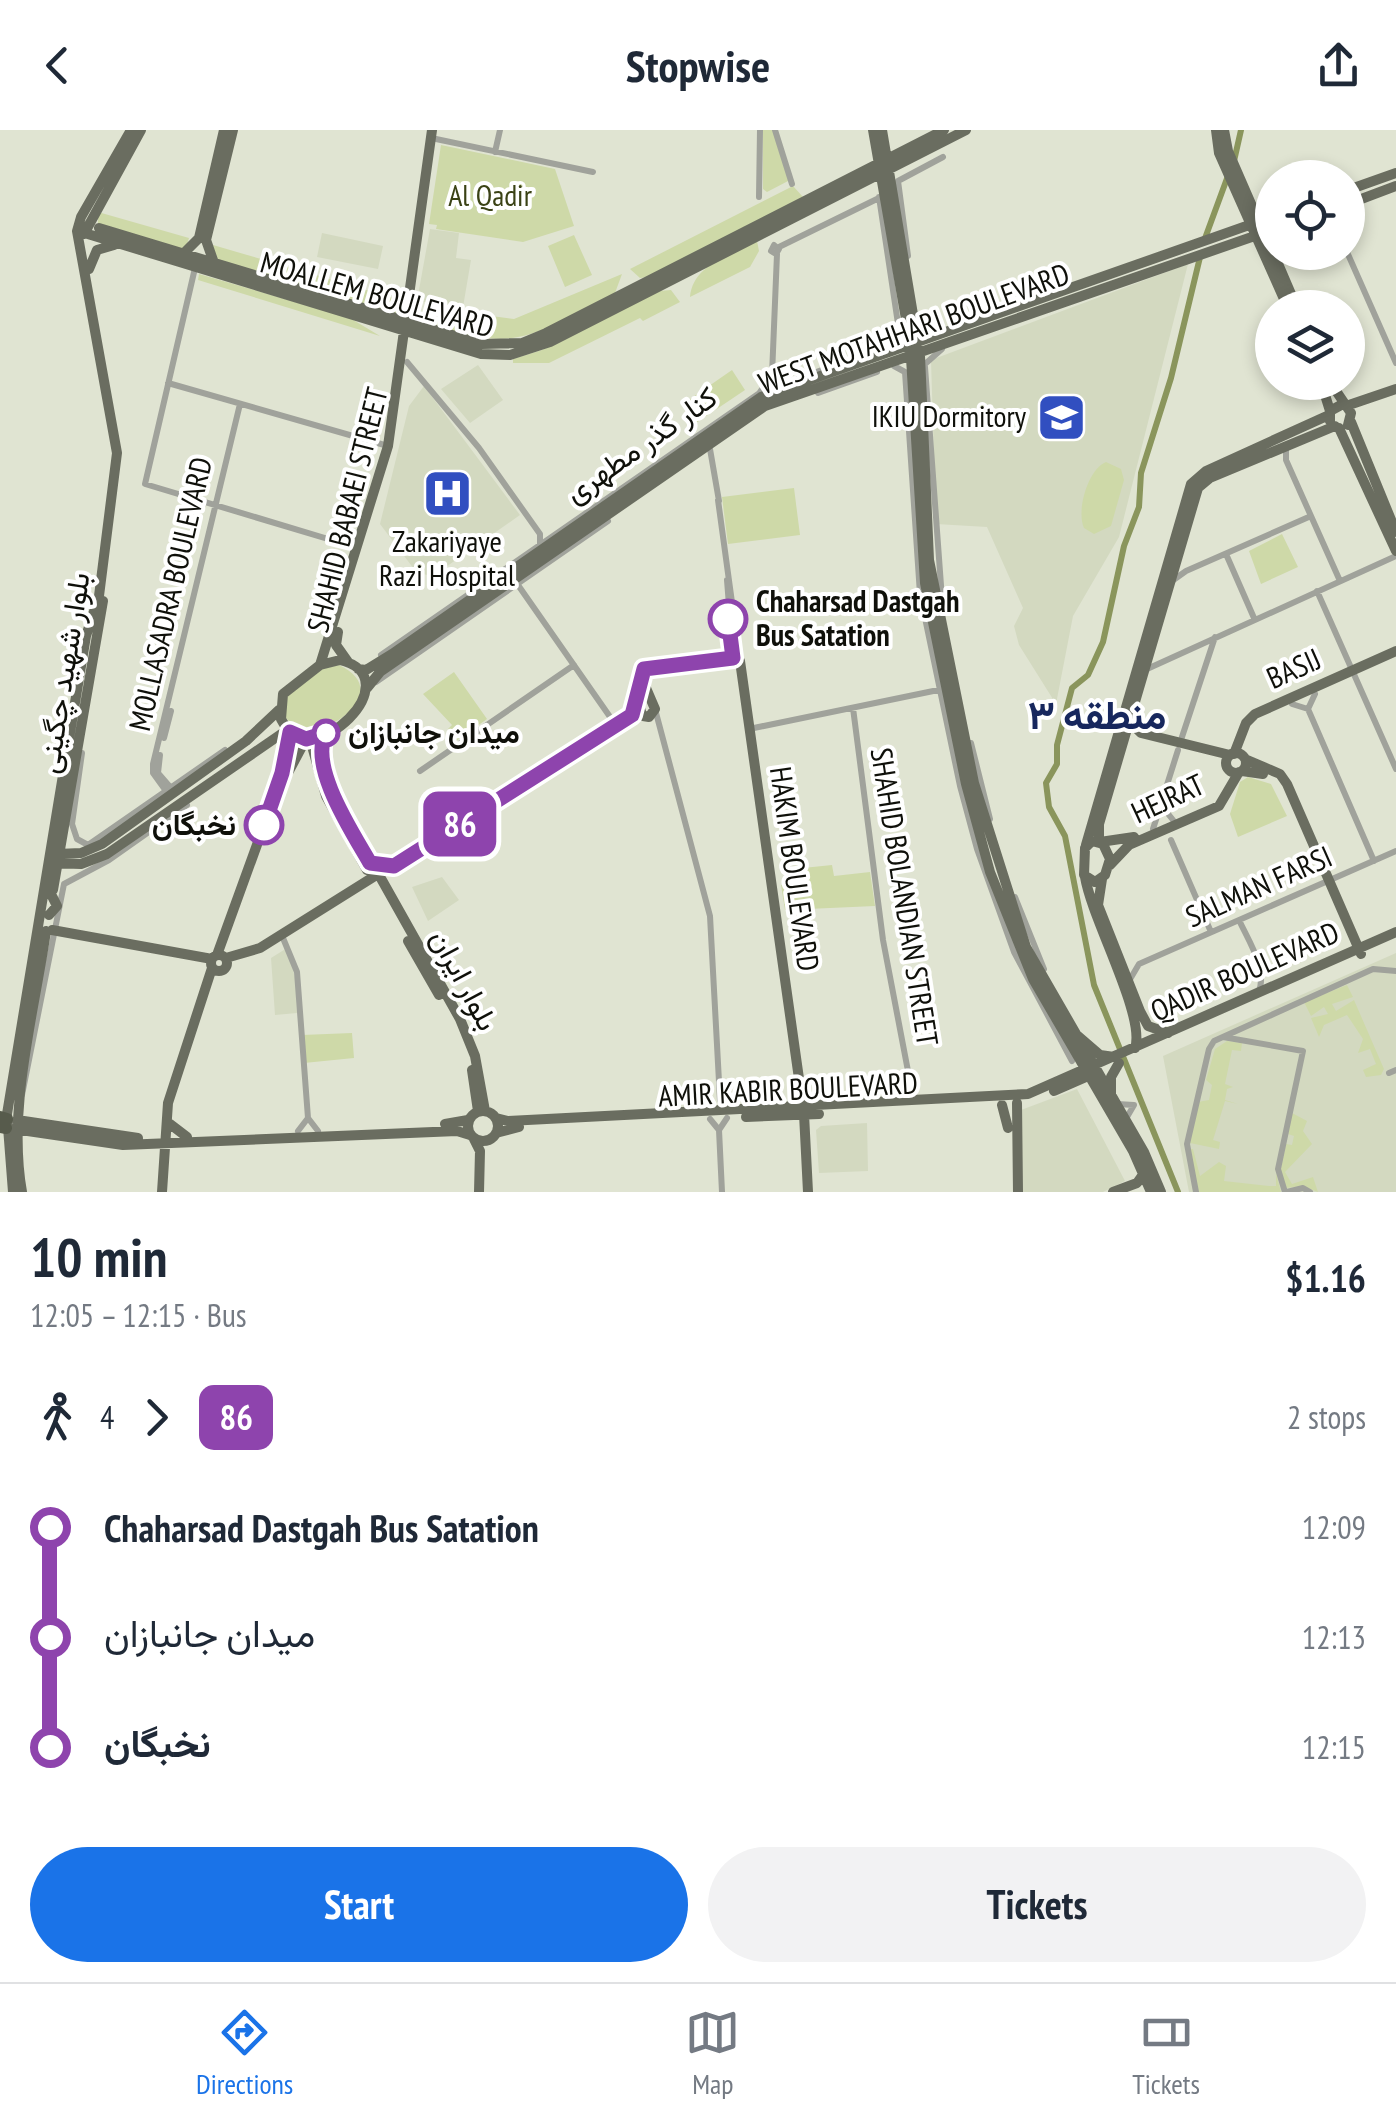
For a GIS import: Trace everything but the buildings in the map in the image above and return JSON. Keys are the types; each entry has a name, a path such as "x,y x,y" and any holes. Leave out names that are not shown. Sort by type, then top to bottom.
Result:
{"main road":[{"path":"87,229 131,130"},
{"path":"56,859 86,636 99,596 117,457 87,229 94,208 140,130"},
{"path":"214,264 206,240 224,130"},
{"path":"183,254 198,238 232,130"},
{"path":"874,130 885,166 887,230 915,340 930,560 949,693 1010,934 1022,963 1099,1067 1112,1077 1110,1101"},
{"path":"882,130 885,192 899,210 908,309 899,326"},
{"name":"MOALLEM BOULEVARD","path":"87,229 120,245 405,326 428,338 481,354 524,352 784,223 944,130"},
{"name":"MOALLEM BOULEVARD","path":"87,229 214,264 346,314 423,327 482,344 533,340 966,130"},
{"path":"1216,130 1231,170 1255,213"},
{"path":"1224,130 1231,170"},
{"name":"SHAHID BABAEI STREET","path":"320,665 331,647 390,466 405,355 405,326 435,133"},
{"path":"885,166 885,192"},
{"path":"1365,184 1396,173"},
{"path":"1365,198 1396,186"},
{"path":"1248,205 1233,237 1255,244"},
{"name":"بلوار شهید چگینی","path":"7,1126 25,1009 87,677 95,653 121,459 89,269 87,229"},
{"name":"WEST MOTAHHARI BOULEVARD","path":"353,665 386,664 488,602 668,461 761,397 1189,258 1255,229"},
{"name":"WEST MOTAHHARI BOULEVARD","path":"668,461 731,431 777,401 1192,246 1233,237"},
{"path":"89,269 97,250 120,245"},
{"path":"409,309 423,327"},
{"path":"346,314 394,336 405,355 428,338"},
{"name":"SHAHID BABAEI STREET","path":"331,647 388,446 405,355"},
{"path":"917,372 912,465 916,537 923,588 942,642"},
{"path":"1136,1051 1143,1029 1098,904 1102,878 1110,864 1100,842 1099,824 1201,484 1344,405 1396,392"},
{"path":"1143,1029 1091,906 1085,877 1086,845 1191,484 1200,474 1337,427 1396,392"},
{"path":"1325,400 1396,554"},
{"path":"1341,400 1396,532"},
{"name":"WEST MOTAHHARI BOULEVARD","path":"366,688 386,664 542,542 578,529"},
{"name":"SHAHID BABAEI STREET","path":"331,647 353,665"},
{"name":"BASIJ","path":"1236,763 1254,722 1396,654"},
{"path":"56,859 84,852 249,746 279,710 288,687 320,665 335,660 353,665 366,688 360,708 326,733 308,739 293,761 221,961"},
{"path":"640,716 652,672 736,660"},
{"name":"HAKIM BOULEVARD","path":"736,660 752,754 759,771 807,1111 811,1186"},
{"name":"BASIJ","path":"1236,763 1246,723 1254,714 1353,674"},
{"path":"949,693 981,796 996,875 1026,947 1074,1033 1099,1067 1143,1175"},
{"path":"221,961 283,938 616,725 652,716 655,710 643,694"},
{"path":"164,1192 167,1124 286,759 289,731 279,710"},
{"path":"1129,721 1140,735 1236,763 1280,782 1359,951"},
{"path":"249,746 289,731 308,739 326,796 381,878"},
{"path":"326,733 321,750 328,780 381,878"},
{"path":"1123,741 1140,735"},
{"path":"266,741 280,744 286,759"},
{"name":"HEJRAT","path":"1110,864 1116,854 1154,832 1218,804 1236,763"},
{"path":"56,859 98,858 160,822 214,771"},
{"path":"1154,832 1171,840 1174,823"},
{"name":"HEJRAT","path":"1086,845 1119,842 1154,832"},
{"name":"بلوار شهید چگینی","path":"7,1126 21,1097 54,901 56,859"},
{"path":"1085,877 1093,882 1102,878"},
{"path":"55,933 221,961 260,948 381,878"},
{"name":"بلوار ایران","path":"381,878 460,1018 475,1056 493,1136 483,1192"},
{"name":"QADIR BOULEVARD","path":"1136,1051 1256,994 1396,936"},
{"name":"QADIR BOULEVARD","path":"1099,1067 1359,951"},
{"path":"0,1102 10,1081 25,1009"},
{"path":"1143,1029 1169,1033"},
{"path":"1074,1033 1100,1055 1099,1067"},
{"name":"AMIR KABIR BOULEVARD","path":"999,1102 1054,1078 1072,1067 1072,1061"},
{"name":"AMIR KABIR BOULEVARD","path":"999,1102 1099,1067"},
{"name":"AMIR KABIR BOULEVARD","path":"472,1137 493,1136 509,1128 710,1115 1018,1104 1042,1097 1099,1067"},
{"path":"1042,1097 1082,1086 1110,1101 1126,1124 1143,1175"},
{"path":"21,1097 39,1129 123,1145 166,1140"},
{"path":"999,1102 1012,1140"},
{"path":"1015,1192 1012,1140 1018,1104"},
{"path":"168,1157 186,1140 468,1120 486,1113"},
{"name":"AMIR KABIR BOULEVARD","path":"486,1113 508,1121 710,1115"},
{"path":"468,1120 480,1150 483,1192"},
{"path":"146,1138 167,1124"},
{"path":"167,1124 186,1140"},
{"path":"22,1192 7,1126 166,1140 457,1131 472,1137"},
{"path":"13,1192 13,1157 39,1129"},
{"path":"164,1192 166,1140"},
{"path":"1113,1192 1143,1175"}],"street":[{"path":"495,152 500,130"},
{"path":"759,197 760,130"},
{"path":"775,130 792,184"},
{"path":"435,133 495,152 593,172"},
{"path":"899,210 898,181 943,157"},
{"path":"775,249 885,192"},
{"path":"760,392 772,375 775,249 777,232 784,223"},
{"path":"751,240 764,240 775,249"},
{"path":"196,268 144,484 359,548"},
{"path":"1355,270 1396,363"},
{"name":"کنار گذر مطهری","path":"366,688 518,585 578,529 760,392 891,345 1060,298"},
{"name":"کنار گذر مطهری","path":"353,665 542,542 578,529 680,470 731,431 776,407 894,366 917,372 937,351 1060,298"},
{"path":"891,345 900,337 899,326"},
{"path":"405,355 479,448 542,542"},
{"path":"894,366 917,372"},
{"path":"772,375 782,384"},
{"path":"168,383 388,446"},
{"name":"MOLLASADRA BOULEVARD","path":"169,790 157,770 242,404"},
{"path":"1286,444 1286,460 1340,581"},
{"path":"710,449 736,660"},
{"path":"1263,452 1286,460"},
{"path":"668,461 680,470"},
{"path":"201,501 220,493 233,510"},
{"path":"201,501 214,519 233,510"},
{"path":"1170,584 1186,571 1311,516"},
{"path":"1226,554 1254,618"},
{"path":"1144,671 1164,658 1396,554"},
{"path":"1176,561 1186,571"},
{"path":"518,585 616,725"},
{"path":"923,588 949,693"},
{"path":"1317,591 1396,769"},
{"path":"1154,832 1205,659 1217,636"},
{"path":"942,642 977,848 1010,934"},
{"path":"1190,648 1200,649 1205,659"},
{"path":"1150,650 1164,658"},
{"path":"95,653 72,824 74,836 85,845 112,834 182,780 267,724"},
{"path":"420,771 574,665"},
{"path":"748,730 949,693"},
{"path":"1308,708 1315,694"},
{"path":"1292,704 1308,708"},
{"name":"SHAHID BOLANDIAN STREET","path":"853,708 883,940 912,1092"},
{"path":"1308,708 1374,860"},
{"path":"655,710 710,916 720,1100 727,1114 719,1130"},
{"path":"640,716 659,727"},
{"path":"182,780 214,771"},
{"path":"25,1009 54,814 62,795"},
{"path":"981,796 1032,944 1088,1044"},
{"path":"1161,804 1164,814 1174,823"},
{"path":"21,1097 55,933 54,901 70,879 108,860 160,822"},
{"path":"1171,840 1211,932"},
{"name":"SALMAN FARSI","path":"1139,964 1396,851"},
{"path":"1240,920 1259,967 1262,984 1256,994"},
{"path":"283,938 297,972 308,1118 318,1131"},
{"path":"1120,960 1139,964 1128,982"},
{"path":"1022,963 1072,1061"},
{"path":"1259,967 1270,981 1282,983"},
{"path":"1196,1192 1187,1144 1208,1049 1222,1036 1373,970 1396,971"},
{"path":"1222,1036 1303,1051 1278,1169 1286,1192 1304,1188 1310,1192"},
{"path":"720,1100 710,1115 719,1130 722,1192"},
{"path":"298,1131 308,1118"}],"shaded area":[{"path":"430,229 459,233 456,258 471,260 463,307 417,301"},
{"path":"322,233 383,246 378,269 317,257"},
{"name":"IKIU Dormitory","path":"1188,264 1119,537 1073,616 1056,704 1019,645 1014,626 1023,608 987,527 936,524 931,360"},
{"path":"478,365 503,400 470,423 441,389"},
{"name":"Zakariyaye Razi Hospital","path":"424,386 520,515 433,576 417,573 380,524 409,406"},
{"path":"442,877 459,900 428,921 412,887"},
{"path":"287,948 296,981 297,1013 275,1015 271,958"},
{"path":"1396,953 1396,1192 1189,1192 1163,1056"},
{"path":"1077,1089 1125,1181 1103,1192 1022,1192 1021,1110"},
{"path":"867,1123 868,1171 819,1173 816,1130 821,1126"}],"green space":[{"path":"763,130 773,130 790,180 767,192 763,189"},
{"name":"Al Qadir","path":"441,145 555,169 574,226 523,242 436,229 437,225 429,224"},
{"path":"793,186 803,197 649,277 640,278 630,269"},
{"path":"98,212 189,238 185,251 98,225"},
{"path":"574,235 592,275 565,287 548,246"},
{"path":"757,241 759,251 750,267 690,297 698,276 706,268"},
{"path":"213,245 401,300 399,316 216,262"},
{"path":"199,274 350,318 380,336 198,280"},
{"path":"622,274 615,293 523,336 482,338 422,323 425,307 514,319"},
{"path":"671,290 680,302 643,321 640,318 549,363 513,363 513,359 542,350 659,291"},
{"path":"732,370 745,390 693,425 683,404"},
{"path":"1106,462 1121,469 1124,480 1111,526 1094,534 1084,528 1083,501 1089,481"},
{"path":"794,488 800,535 728,544 722,497"},
{"path":"1282,534 1298,567 1261,584 1249,551"},
{"name":"میدان جانبازان","path":"339,665 354,675 360,686 359,697 342,718 300,732 285,717 287,696 322,669"},
{"path":"454,672 487,719 456,741 448,729 452,725 423,694"},
{"path":"1248,777 1271,784 1287,816 1238,837 1230,814 1240,782"},
{"path":"832,865 834,876 870,872 875,906 785,910 781,885 804,880 803,868"},
{"path":"1347,985 1353,997 1332,1004 1336,1011 1354,1000 1384,1069 1381,1075 1366,1077 1363,1070 1376,1064 1370,1049 1358,1053 1363,1039 1347,1015 1324,1025 1319,1037 1311,1018 1328,1014 1324,1007 1311,1016 1304,1002"},
{"path":"352,1033 354,1058 304,1063 302,1035"},
{"path":"1227,1041 1242,1043 1241,1051 1232,1050 1225,1084 1233,1087 1227,1089 1225,1100 1238,1104 1225,1101 1213,1140 1220,1142 1219,1149 1190,1143 1198,1102 1209,1100 1212,1085 1206,1080 1215,1049"},
{"path":"1292,1113 1307,1121 1303,1131 1312,1144 1285,1172 1292,1184 1313,1177 1318,1192 1302,1186 1286,1188 1279,1177 1286,1144 1292,1145 1294,1136 1288,1134"},
{"path":"1189,1149 1193,1149 1200,1176 1219,1162 1226,1166 1224,1181 1276,1186 1276,1173 1281,1192 1198,1192"}],"waterway":[{"path":"1234,161 1241,130"},
{"path":"1204,241 1229,173"},
{"path":"1178,1192 1094,985 1065,836 1049,807 1046,783 1057,764 1057,745 1072,688 1088,675 1103,642 1124,546 1139,507 1141,473 1171,378 1201,253"}],"bus line":[{"name":"86","path":"264,825 286,759 290,732 306,739 326,733 321,744 324,768 351,830 370,863 394,866 632,715 644,669 733,658 728,619"}],"place":[{"name":"IKIU Dormitory","path":"1061,417"},
{"name":"Zakariyaye Razi Hospital","path":"447,493"},
{"name":"Chaharsad Dastgah Bus Satation","path":"728,619"},
{"name":"میدان جانبازان","path":"326,733"},
{"name":"نخبگان","path":"264,825"}],"district":[{"name":"منطقه ۳","path":"1097,715"}]}
